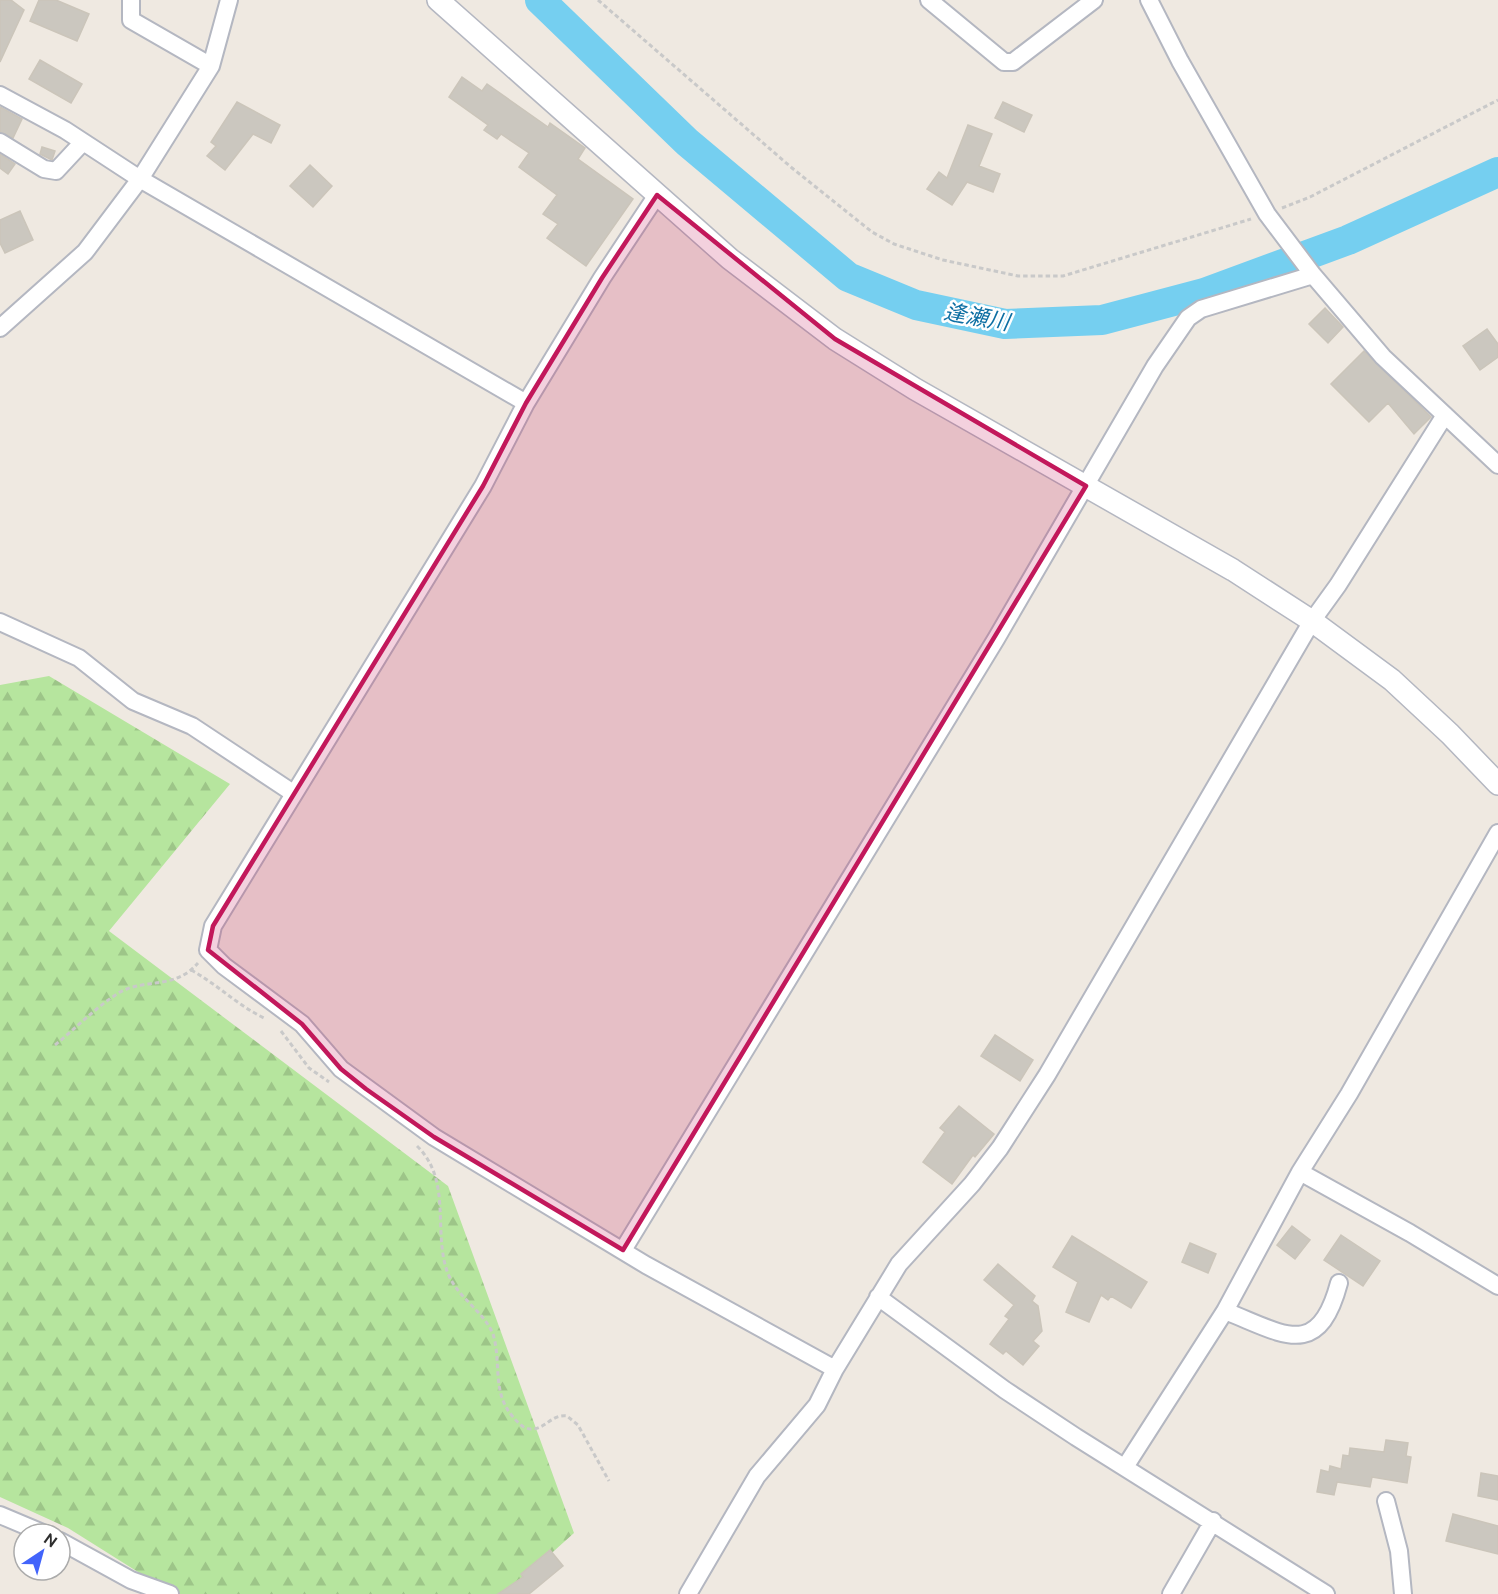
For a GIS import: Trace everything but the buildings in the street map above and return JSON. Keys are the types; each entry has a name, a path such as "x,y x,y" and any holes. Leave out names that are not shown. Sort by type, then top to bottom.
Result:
{"street":[{"path":"131,0 131,20 211,66"},
{"path":"0,328 85,252 140,179 211,66 229,0"},
{"path":"438,0 730,259 835,339 1233,570 1312,621 1392,680 1450,734 1498,784"},
{"path":"929,0 1004,62 1013,62 1024,56 1094,0"},
{"path":"1149,0 1180,61 1269,216 1313,275 1383,357 1498,465"},
{"path":"0,95 526,403"},
{"path":"0,142 44,169 56,171 83,142"},
{"path":"657,195 602,278 526,403 483,486 213,926 208,950 225,966 302,1024 341,1069 434,1137 724,1310 835,1369"},
{"path":"623,1250 794,972 1086,486 1155,366 1192,313 1313,275"},
{"path":"687,1594 757,1476 807,1418 899,1264 972,1184 1000,1148 1041,1084 1312,621 1332,595 1445,415"},
{"path":"0,622 79,658 133,701 192,726 294,793"},
{"path":"1125,1467 1225,1311 1300,1172 1349,1094 1477,866 1498,833"},
{"path":"1300,1172 1410,1233 1498,1286"},
{"path":"1225,1311 1287,1335 1307,1334 1322,1325 1333,1307 1339,1283"},
{"path":"878,1297 1005,1390 1326,1594"},
{"path":"1386,1501 1399,1551 1403,1594"},
{"path":"0,1515 17,1522"},
{"path":"1171,1594 1213,1521"},
{"path":"72,1548 131,1580 170,1594"}],"path":[{"path":"598,0 792,168 866,227 894,244 943,260 1018,276 1063,276 1269,216 1498,100"},
{"path":"55,1045 117,993 135,986 162,984 191,970 208,950"},
{"path":"191,970 213,982 247,1009 267,1019"},
{"path":"276,1026 309,1068 338,1088"},
{"path":"411,1141 422,1151 436,1178 442,1216 443,1258 450,1278 494,1334 497,1383 505,1408 520,1425 534,1430 553,1418 567,1416 578,1425 609,1480"}],"highlighted area":[{"path":"657,195 835,339 1086,486 623,1250 434,1137 366,1089 341,1069 302,1024 208,950 213,926 483,486 526,403 602,278"}],"green space":[{"path":"49,676 230,784 109,931 448,1186 574,1533 506,1594 173,1594 72,1531 72,1522 55,1522 0,1497 0,685"}],"waterway":[{"name":"逢瀬川","path":"540,0 687,142 848,277 916,305 1005,324 1102,320 1204,293 1348,240 1498,172"}]}
